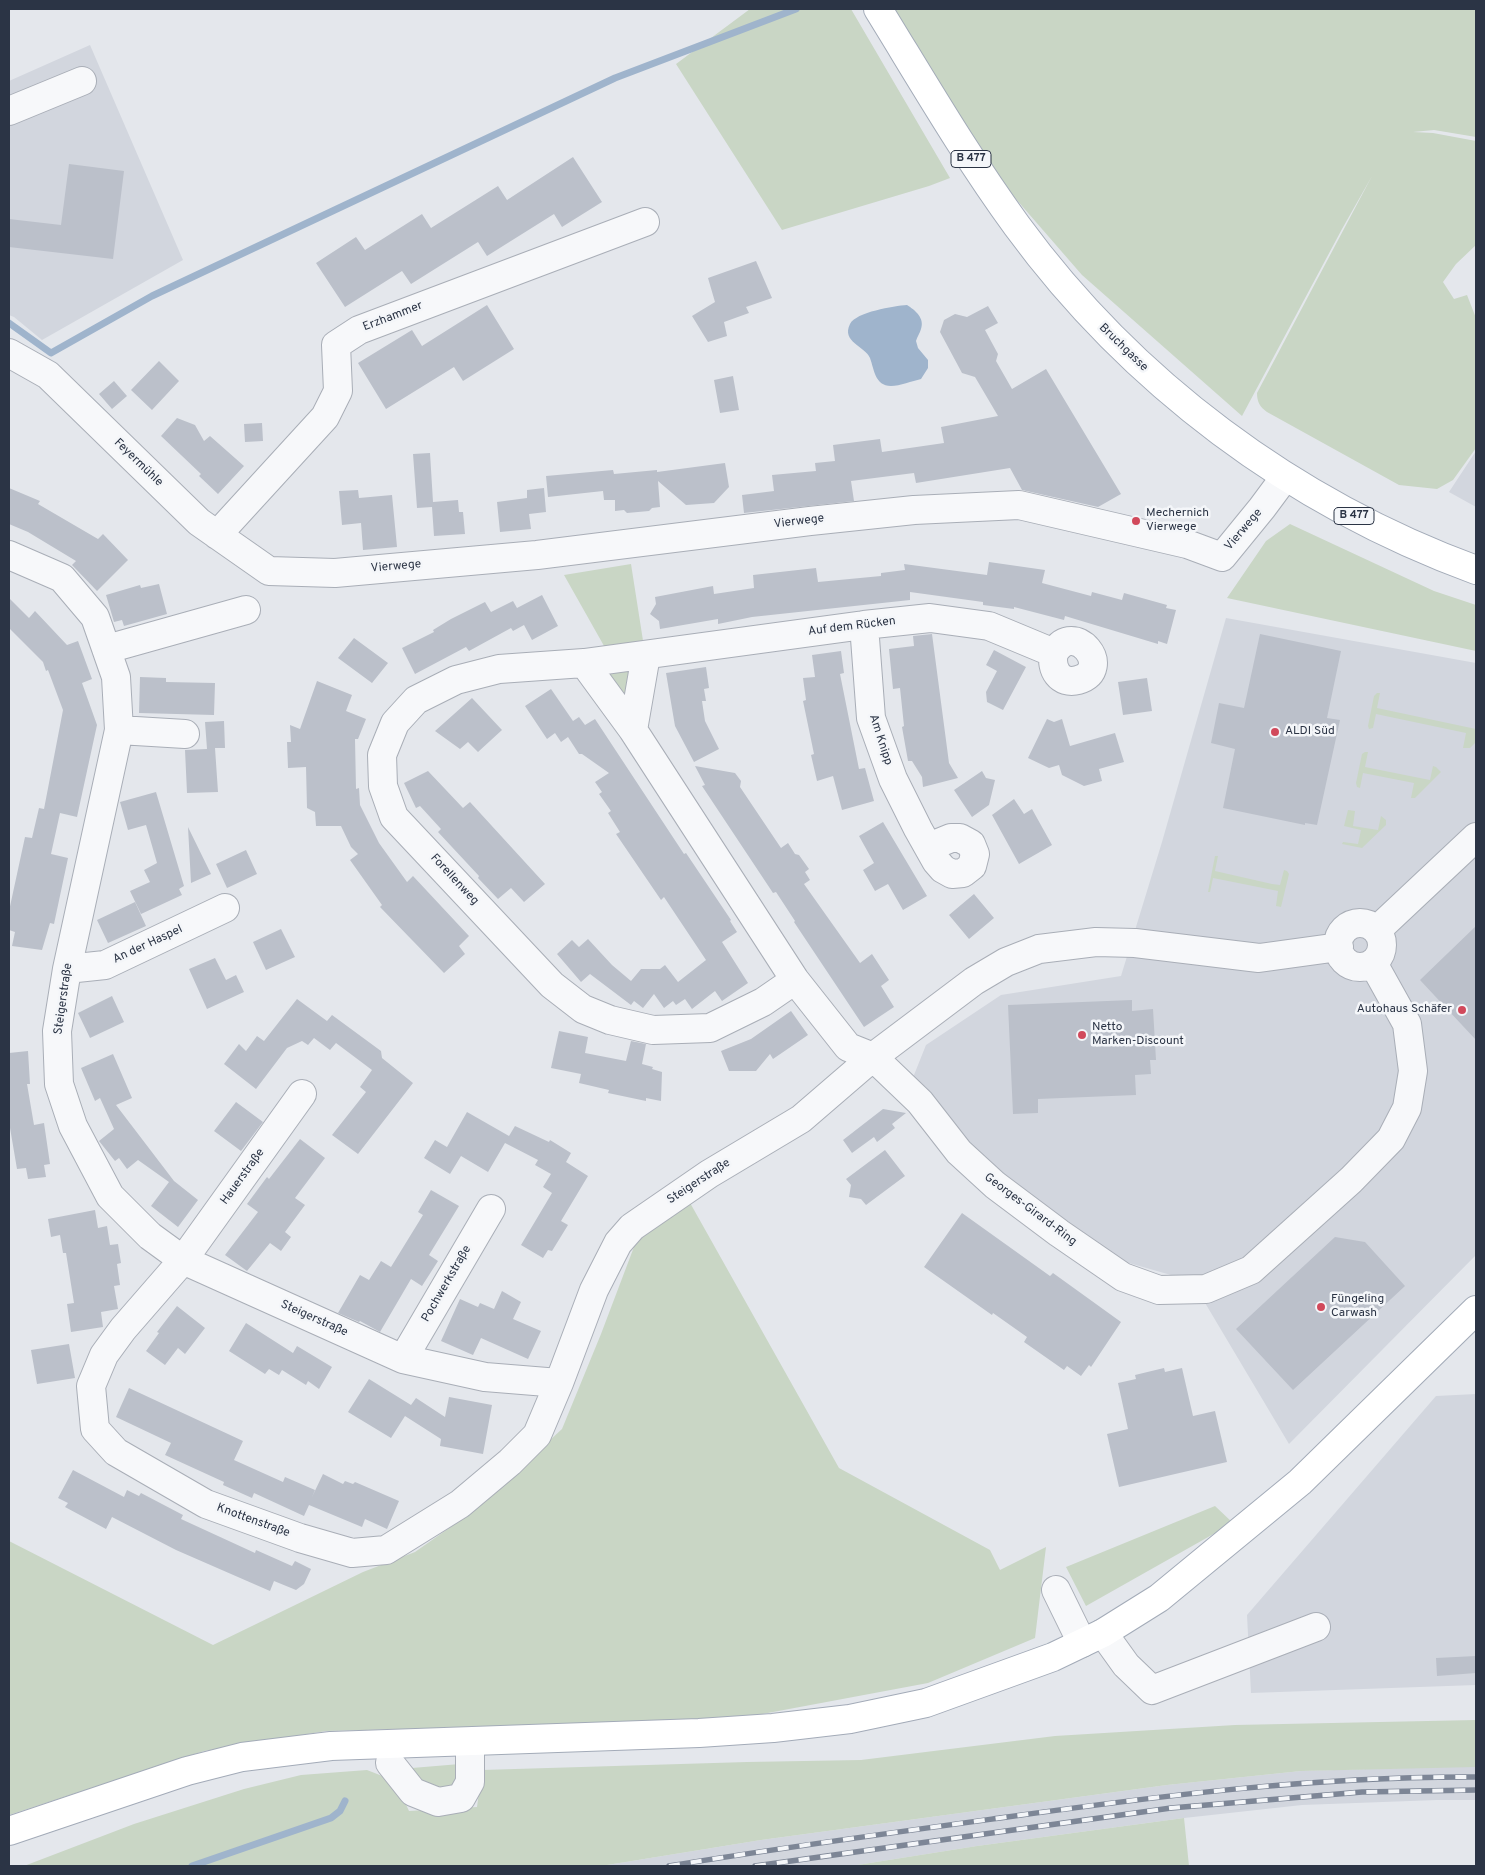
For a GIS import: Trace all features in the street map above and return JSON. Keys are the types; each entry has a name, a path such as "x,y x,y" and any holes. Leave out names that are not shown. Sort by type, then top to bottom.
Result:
{"main road":[{"name":"Bruchgasse","path":"878,9 952,130 994,194 1041,257 1109,335 1176,397 1228,438 1285,477 1366,522 1425,550 1476,570"},
{"path":"9,1831 187,1771 242,1757 331,1746 699,1733 773,1728 850,1719 926,1703 1053,1657 1092,1638 1159,1598 1300,1482 1476,1310"}],"street":[{"path":"9,111 82,81"},
{"name":"Erzhammer","path":"217,535 325,417 338,391 336,346 359,330 645,222"},
{"name":"Feyermühle","path":"9,353 48,375 199,522 269,571"},
{"name":"Vierwege","path":"269,571 335,573 537,555 914,510 1019,505 1187,544 1222,557 1285,477"},
{"name":"Steigerstraße","path":"9,555 62,578 95,617 116,677 119,730 67,969 57,1031 59,1084 73,1126 110,1196 150,1236 183,1260 403,1359 485,1377 559,1383 594,1290 618,1242 632,1227 709,1174 801,1119 873,1057"},
{"path":"107,649 246,610"},
{"name":"Auf dem Rücken","path":"594,662 864,625 930,618 989,626 1054,653"},
{"name":"Am Knipp","path":"864,625 871,718 893,779 928,847"},
{"path":"634,730 646,655"},
{"path":"594,662 634,730 795,980 848,1047 873,1057 974,981 1006,962 1039,949 1096,942 1135,943 1259,958 1339,947"},
{"name":"Forellenweg","path":"594,662 499,669 456,680 416,700 395,723 382,755 383,786 394,817 552,984 583,1009 610,1020 653,1030 710,1028 763,1002 795,980"},
{"path":"119,730 185,734"},
{"path":"1377,930 1476,837"},
{"name":"An der Haspel","path":"67,969 105,965 225,908"},
{"path":"1362,923 1370,925 1377,930 1383,945 1382,953 1374,963 1363,967 1354,967 1347,963 1342,957 1339,947 1338,942 1341,934 1354,924 1362,923"},
{"name":"Georges-Girard-Ring","path":"873,1057 920,1102 959,1152 994,1185 1122,1277 1159,1290 1206,1289 1251,1270 1290,1236 1351,1180 1391,1139 1407,1108 1413,1071 1407,1024 1374,963"},
{"name":"Hauerstraße","path":"183,1260 302,1094"},
{"name":"Pochwerkstraße","path":"403,1359 491,1209"},
{"name":"Knottenstraße","path":"183,1260 123,1329 104,1354 91,1386 95,1429 116,1452 206,1504 300,1538 352,1553 386,1550 460,1504 510,1462 537,1435 559,1383"},
{"path":"1056,1590 1092,1638 1126,1665 1152,1690 1316,1627"},
{"path":"390,1763 413,1792 438,1802 461,1798 470,1782 470,1742"}],"shaded area":[{"path":"90,45 183,260 42,340 9,315 9,81"},
{"path":"1476,451 1476,507 1449,492"},
{"path":"1226,618 1476,663 1476,1255 1289,1444 1192,1281 1122,1261 1008,1183 912,1080 926,1045 1001,995 1121,976 1162,842"},
{"path":"1476,1394 1476,1685 1251,1693 1247,1615 1436,1396"},
{"path":"1476,1767 1476,1800 1302,1805 1184,1818 977,1846 851,1866 601,1866 761,1840 1167,1785 1301,1771"}],"green space":[{"path":"750,9 851,9 950,178 782,230 676,64"},
{"path":"891,9 1476,9 1476,137 1434,130 1413,132 1433,133 1476,141 1476,245 1456,264 1443,282 1454,299 1467,295 1476,318 1476,448 1453,480 1437,489 1399,485 1267,412 1258,402 1257,393 1372,176 1242,416 1082,275 982,160"},
{"path":"1290,524 1434,591 1476,605 1476,651 1227,598 1266,541"},
{"path":"631,564 644,647 608,653 564,575"},
{"path":"628,670 630,672 629,702 608,679 609,673"},
{"path":"1380,693 1377,708 1476,729 1476,742 1470,748 1463,748 1466,733 1376,714 1373,728 1369,729 1374,696"},
{"path":"1368,752 1365,767 1430,780 1433,766 1441,772 1415,798 1411,798 1414,783 1363,773 1360,788 1357,787 1356,783 1362,754"},
{"path":"1348,810 1355,811 1353,826 1378,830 1381,816 1386,820 1386,825 1362,848 1342,844 1343,842 1358,844 1361,830 1344,826"},
{"path":"1215,856 1218,856 1215,871 1272,884 1280,885 1284,870 1287,871 1289,874 1281,907 1276,906 1278,891 1213,878 1210,892 1208,892"},
{"path":"689,1201 839,1468 990,1550 1000,1570 1046,1547 1035,1638 928,1683 725,1721 326,1731 204,1751 9,1815 9,1541 213,1645 363,1572 415,1552 472,1512 562,1429 637,1239"},
{"path":"1215,1506 1233,1523 1086,1606 1066,1567"},
{"path":"1476,1720 1476,1767 1301,1771 1167,1785 761,1840 601,1866 24,1866 134,1824 244,1789 301,1775 367,1770 395,1781 409,1811 477,1807 482,1770 861,1760 1055,1736 1235,1725"},
{"path":"460,1764 456,1788 437,1794 400,1769"},
{"path":"1184,1818 1189,1866 851,1866 977,1846"}],"water":[{"path":"907,305 916,312 922,321 916,341 918,348 928,360 928,368 921,379 898,385 886,385 878,380 870,358 851,340 848,330 854,320 867,313"}],"building":[{"path":"573,157 602,202 562,227 554,214 487,256 478,242 411,284 402,271 345,307 316,263 356,237 365,250 422,214 431,228 498,186 507,200"},
{"path":"69,164 124,171 113,259 9,247 9,219 61,225"},
{"path":"756,261 772,298 746,307 749,313 724,322 727,336 708,342 692,316 715,302 708,278"},
{"path":"487,305 514,349 463,381 454,367 386,409 358,363 412,330 422,346"},
{"path":"988,306 998,323 985,330 998,354 996,361 1012,389 1046,369 1121,494 1098,507 1022,490 1010,468 916,483 914,473 851,481 854,501 744,513 742,495 774,491 772,475 816,471 815,463 835,461 833,445 880,439 882,452 944,443 941,427 998,416 975,377 962,373 940,332 944,320 955,314 967,317"},
{"path":"159,361 179,381 152,410 131,390"},
{"path":"733,376 739,410 720,413 714,380"},
{"path":"114,381 127,396 112,409 99,394"},
{"path":"177,418 195,425 204,441 210,436 244,466 218,494 199,476 201,474 161,436"},
{"path":"262,423 263,441 245,442 244,424"},
{"path":"430,453 433,502 458,500 459,512 463,512 465,534 434,536 432,507 417,508 413,454"},
{"path":"725,463 729,487 714,503 686,505 658,481 660,507 652,508 649,511 627,513 624,510 615,511 615,500 604,500 603,491 548,497 546,476 613,470 614,474 657,470 657,472"},
{"path":"9,488 40,501 38,504 98,539 103,534 128,560 97,591 72,565 76,561 28,532 9,524"},
{"path":"544,488 546,512 529,514 531,529 500,532 497,502 527,498 527,490"},
{"path":"358,490 359,498 392,495 397,547 363,550 361,523 342,525 339,491"},
{"path":"989,562 1045,570 1042,583 1091,596 1092,592 1122,600 1124,593 1167,605 1166,608 1176,610 1167,644 1158,641 1158,644 1065,616 1064,620 1014,607 1014,609 983,605 983,602 910,592 910,600 752,617 718,624 718,619 660,629 659,621 650,614 656,604 655,597 713,586 714,594 754,588 753,575 816,568 818,582 881,576 881,573 905,570 904,564 987,575"},
{"path":"159,584 167,614 124,626 122,620 114,622 106,595 140,585 141,588"},
{"path":"542,595 558,626 532,640 524,625 513,631 511,628 469,651 466,647 415,674 402,648 434,632 433,630 451,619 485,602 491,612 513,601 517,608"},
{"path":"9,598 29,618 35,611 67,645 78,641 92,679 82,683 97,725 77,817 60,813 51,854 68,858 54,924 50,923 42,950 12,946 15,932 9,930 9,911 25,837 32,838 39,808 44,809 63,710 48,670 46,671 43,662 9,628"},
{"path":"932,634 949,763 958,778 923,787 922,777 912,761 908,761 902,727 904,726 900,688 893,689 889,649 914,646 913,636"},
{"name":"ALDI Süd","path":"1260,634 1341,651 1327,718 1340,720 1317,825 1305,823 1305,825 1223,808 1235,749 1211,743 1219,703 1244,708"},
{"path":"354,638 388,663 372,683 338,658"},
{"path":"994,650 1026,667 1003,710 987,702 986,692 997,671 986,665"},
{"path":"841,651 844,673 840,674 859,769 865,768 874,801 842,810 833,776 817,781 811,755 814,754 803,701 806,700 803,678 815,677 812,655"},
{"path":"706,667 709,688 704,689 706,701 702,701 705,721 719,749 694,762 675,726 666,673"},
{"path":"140,677 166,678 166,682 215,683 214,715 139,713"},
{"path":"1147,678 1152,711 1123,715 1118,682"},
{"path":"317,681 352,695 346,711 366,719 358,739 355,739 356,789 359,788 360,805 379,843 407,882 413,876 469,936 459,946 465,954 444,973 380,907 382,905 350,860 358,854 351,847 341,826 316,826 315,812 307,808 306,767 288,768 287,742 291,742 290,725 300,729"},
{"path":"551,689 573,721 579,717 585,725 595,719 684,854 686,853 731,920 737,932 722,942 748,983 722,1001 715,991 692,1009 685,999 676,1005 673,1001 664,1008 654,994 643,1008 634,1001 631,1005 590,974 581,982 557,954 572,940 579,947 588,939 612,965 631,981 641,969 660,969 665,965 678,982 706,960 664,897 661,900 616,834 620,832 608,813 611,811 599,794 602,792 595,782 609,773 582,754 579,754 568,737 561,742 555,733 547,739 525,706"},
{"path":"472,698 502,730 478,752 468,742 460,749 435,731"},
{"path":"1047,719 1054,722 1062,719 1070,746 1115,733 1124,762 1099,769 1102,781 1084,786 1062,775 1059,765 1049,768 1028,758"},
{"path":"224,721 225,748 215,748 218,792 187,793 185,750 207,749 205,722"},
{"path":"695,766 735,773 741,781 740,787 781,848 788,843 809,869 805,872 810,880 804,884 860,963 872,954 889,980 881,986 894,1007 864,1027 776,892 773,893 702,786 705,785"},
{"path":"428,771 463,808 470,802 545,884 524,902 511,888 498,899 438,832 441,829 420,806 416,808 404,783"},
{"path":"982,771 986,778 995,780 989,805 972,817 954,790"},
{"path":"156,792 184,886 179,889 182,895 141,914 130,891 150,882 144,870 157,863 146,825 128,830 120,802"},
{"path":"1014,799 1024,814 1032,809 1052,845 1019,864 992,815"},
{"path":"883,822 927,896 903,910 888,884 875,891 863,870 874,863 859,836"},
{"path":"188,827 211,874 191,883"},
{"path":"246,850 257,874 227,888 216,864"},
{"path":"974,894 994,918 969,939 949,915"},
{"path":"135,902 146,926 108,943 97,920"},
{"name":"Autohaus Schäfer","path":"1476,926 1476,1040 1420,980"},
{"path":"281,929 295,957 266,970 253,942"},
{"path":"215,958 226,980 236,975 244,992 207,1009 189,969"},
{"path":"112,996 124,1022 90,1038 78,1013"},
{"path":"297,999 327,1021 332,1015 381,1051 382,1058 413,1083 358,1154 332,1135 366,1092 360,1087 372,1070 336,1043 330,1050 314,1038 308,1045 302,1041 287,1048 256,1089 224,1064 239,1044 246,1051 257,1036 264,1041"},
{"name":"Netto Marken-Discount","path":"1132,1000 1132,1011 1153,1009 1156,1060 1150,1060 1151,1074 1135,1075 1136,1095 1038,1099 1038,1113 1013,1114 1008,1005"},
{"path":"791,1011 808,1035 773,1059 770,1054 756,1071 729,1071 721,1051 751,1039"},
{"path":"559,1031 588,1037 585,1053 626,1061 631,1041 646,1044 642,1064 662,1072 661,1101 646,1098 646,1101 608,1093 609,1090 579,1083 581,1074 551,1068"},
{"path":"28,1051 30,1084 27,1084 34,1125 44,1123 50,1164 44,1165 46,1177 28,1179 26,1168 17,1169 9,1122 9,1053"},
{"path":"113,1054 132,1098 116,1105 174,1181 198,1200 178,1227 151,1206 169,1182 138,1160 127,1169 119,1158 115,1161 99,1141 114,1129 100,1098 95,1101 81,1068"},
{"path":"236,1102 263,1122 241,1151 214,1131"},
{"path":"883,1109 906,1113 892,1124 895,1128 877,1142 874,1137 852,1153 843,1140"},
{"path":"467,1112 509,1136 515,1126 549,1142 550,1140 571,1153 566,1162 588,1176 561,1221 568,1225 552,1251 548,1250 543,1258 521,1245 552,1193 543,1187 551,1174 535,1165 538,1160 505,1143 488,1172 461,1156 450,1174 424,1158 435,1140 447,1147"},
{"path":"300,1139 325,1158 295,1198 305,1205 285,1232 291,1237 281,1251 270,1243 247,1271 225,1255 258,1212 247,1204 267,1177 269,1179"},
{"path":"885,1150 905,1176 866,1205 861,1199 849,1197 851,1185 846,1179"},
{"path":"431,1190 459,1206 429,1255 438,1261 422,1286 411,1279 380,1332 360,1321 338,1313 360,1275 369,1280 381,1261 391,1267 423,1215 418,1212"},
{"path":"95,1210 98,1228 107,1226 110,1245 118,1244 121,1263 117,1264 120,1285 114,1286 118,1309 101,1312 103,1327 71,1332 67,1304 74,1303 66,1253 63,1253 60,1235 51,1237 48,1219"},
{"path":"962,1213 1050,1276 1053,1273 1121,1322 1091,1367 1089,1365 1081,1376 1067,1366 1064,1370 1024,1342 1027,1337 924,1267"},
{"name":"Füngeling Carwash","path":"1335,1237 1365,1242 1405,1286 1293,1390 1236,1329"},
{"path":"502,1291 521,1302 513,1319 541,1331 528,1359 481,1338 473,1355 441,1341 460,1299 478,1307 480,1303 494,1309"},
{"path":"177,1306 205,1328 185,1354 178,1348 165,1365 146,1351 159,1333 157,1332"},
{"path":"246,1323 293,1353 297,1346 332,1367 319,1389 308,1381 306,1385 282,1370 279,1375 269,1369 265,1374 229,1351"},
{"path":"69,1344 75,1378 37,1384 31,1350"},
{"path":"1164,1368 1165,1372 1182,1368 1193,1416 1215,1411 1227,1462 1119,1487 1107,1434 1128,1429 1118,1383 1136,1379 1135,1375"},
{"path":"369,1379 411,1405 416,1398 445,1417 449,1397 492,1405 483,1454 440,1446 441,1439 405,1416 391,1438 348,1412"},
{"path":"129,1388 243,1441 234,1460 283,1482 285,1477 315,1490 312,1497 323,1474 343,1484 345,1481 353,1484 355,1482 399,1501 387,1529 365,1519 362,1527 309,1505 304,1516 254,1493 252,1498 223,1485 224,1482 165,1455 171,1443 116,1417"},
{"path":"73,1470 124,1497 127,1490 139,1496 141,1493 183,1515 181,1519 255,1553 256,1550 292,1566 295,1561 311,1569 304,1584 296,1590 274,1581 270,1591 176,1550 112,1517 106,1529 65,1507 68,1503 58,1498"},
{"path":"1476,1656 1476,1673 1437,1676 1436,1658"}],"waterway":[{"path":"9,323 51,353 152,296 615,78 796,9"},
{"path":"192,1866 331,1818 340,1811 345,1801"}],"railway":[{"path":"669,1866 876,1835 1178,1795 1356,1780 1476,1777"},
{"path":"755,1866 1171,1808 1362,1792 1476,1790"}],"place":[{"name":"Mechernich Vierwege","path":"1136,521"},
{"name":"ALDI Süd","path":"1275,732"},
{"name":"Autohaus Schäfer","path":"1462,1010"},
{"name":"Netto Marken-Discount","path":"1082,1035"},
{"name":"Füngeling Carwash","path":"1321,1307"}]}
